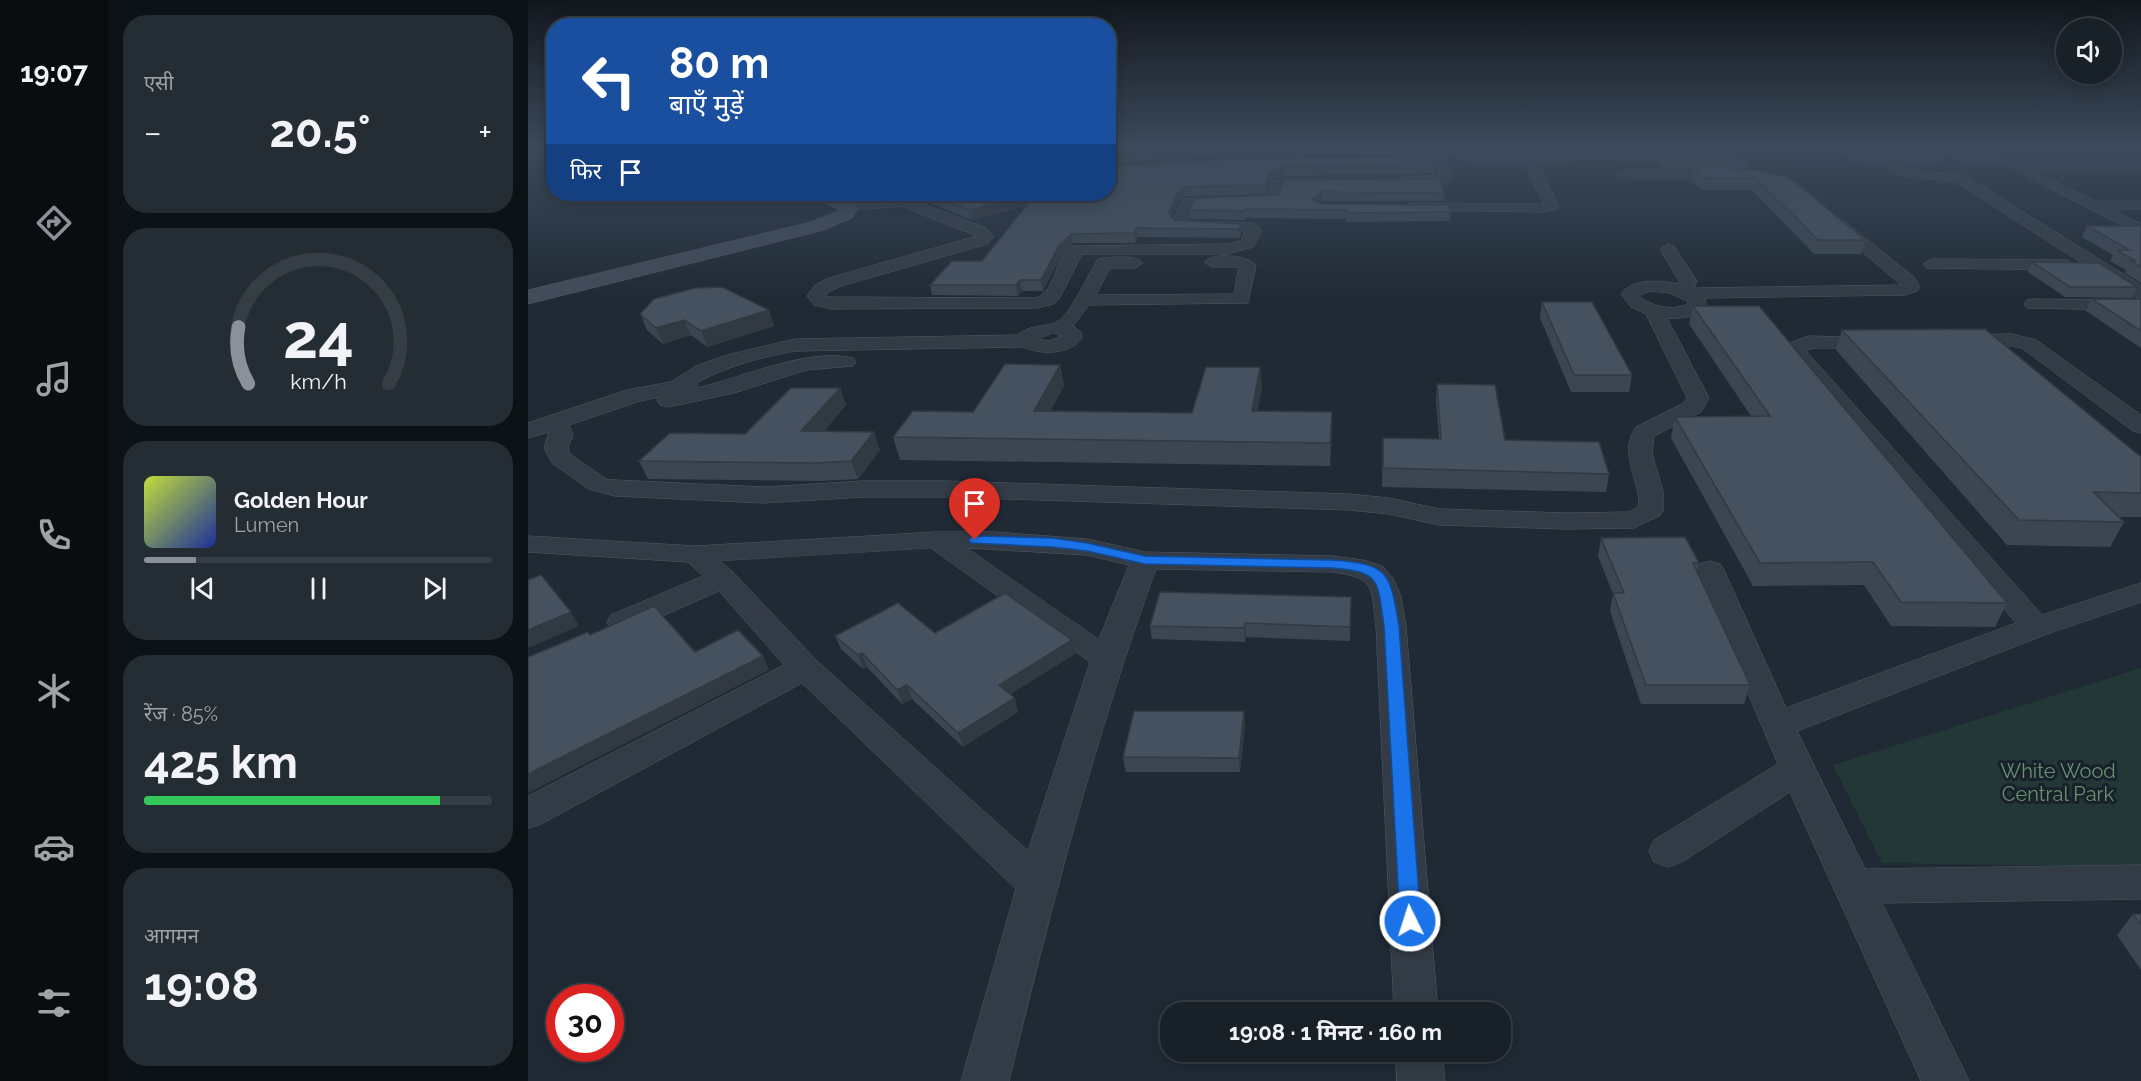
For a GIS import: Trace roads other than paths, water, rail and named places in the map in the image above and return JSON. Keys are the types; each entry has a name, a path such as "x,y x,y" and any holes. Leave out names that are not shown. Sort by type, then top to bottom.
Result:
{"street":[{"path":"834,201 850,208 902,201 981,231 986,237 981,241 835,282 821,289 816,296 820,301 842,304 1038,303 1053,295 1076,252 1080,249 1227,249 1247,244 1254,230 1249,226 1182,225 1180,222 1188,202 1270,200 1274,196"},
{"path":"1403,207 1544,208 1552,206 1547,196"},
{"path":"1994,196 2141,293"},
{"path":"2075,196 2141,230"},
{"path":"2092,205 2141,205"},
{"path":"1681,291 1698,302 1692,309 1674,312 1653,310 1635,303 1630,294 1641,288 1681,291 1905,290 1911,287 1908,280 1819,207"},
{"path":"528,297 817,226 837,219 846,214 850,208"},
{"path":"1663,249 1688,281 1681,291"},
{"path":"1065,324 1084,300 1103,264 1106,263 1240,262 1248,267 1243,298 1239,300 1084,300"},
{"path":"1932,264 2098,266"},
{"path":"2026,286 2056,304 2141,305"},
{"path":"559,428 556,448 560,458 567,465 598,484 615,488 764,495 863,489 985,490 1349,502 1389,506 1439,517 1567,521 1634,520 1650,511 1654,499 1638,450 1644,432 1693,407 1698,398 1653,310"},
{"path":"986,320 1065,324"},
{"path":"675,392 693,376 714,367 762,352 795,345 1027,341 1041,346 1063,344 1073,335 1065,324"},
{"path":"1937,341 2012,340 2029,344 2141,426"},
{"path":"1984,341 2012,362"},
{"path":"1890,342 1809,342 1798,346 1796,352 2036,627"},
{"path":"528,431 559,428 628,409 675,392 726,388 804,364 879,358"},
{"path":"528,447 559,428"},
{"path":"937,540 1107,659"},
{"path":"528,544 695,554 937,540 1052,543 1087,547 1145,560 1352,566 1373,571 1380,578 1386,594 1391,626 1415,1002"},
{"path":"695,554 723,578 805,668 1036,884"},
{"path":"985,1081 1036,884 1107,659 1145,560"},
{"path":"1710,570 1777,725 1945,1081"},
{"path":"593,634 723,578"},
{"path":"1777,725 2036,627 2141,592"},
{"path":"528,813 805,668"},
{"path":"1668,850 1798,770"},
{"path":"1853,886 2141,882"},
{"path":"1420,1062 1421,1081"}],"park label":[{"name":"White Wood Central Park","path":"2058,782"}]}
